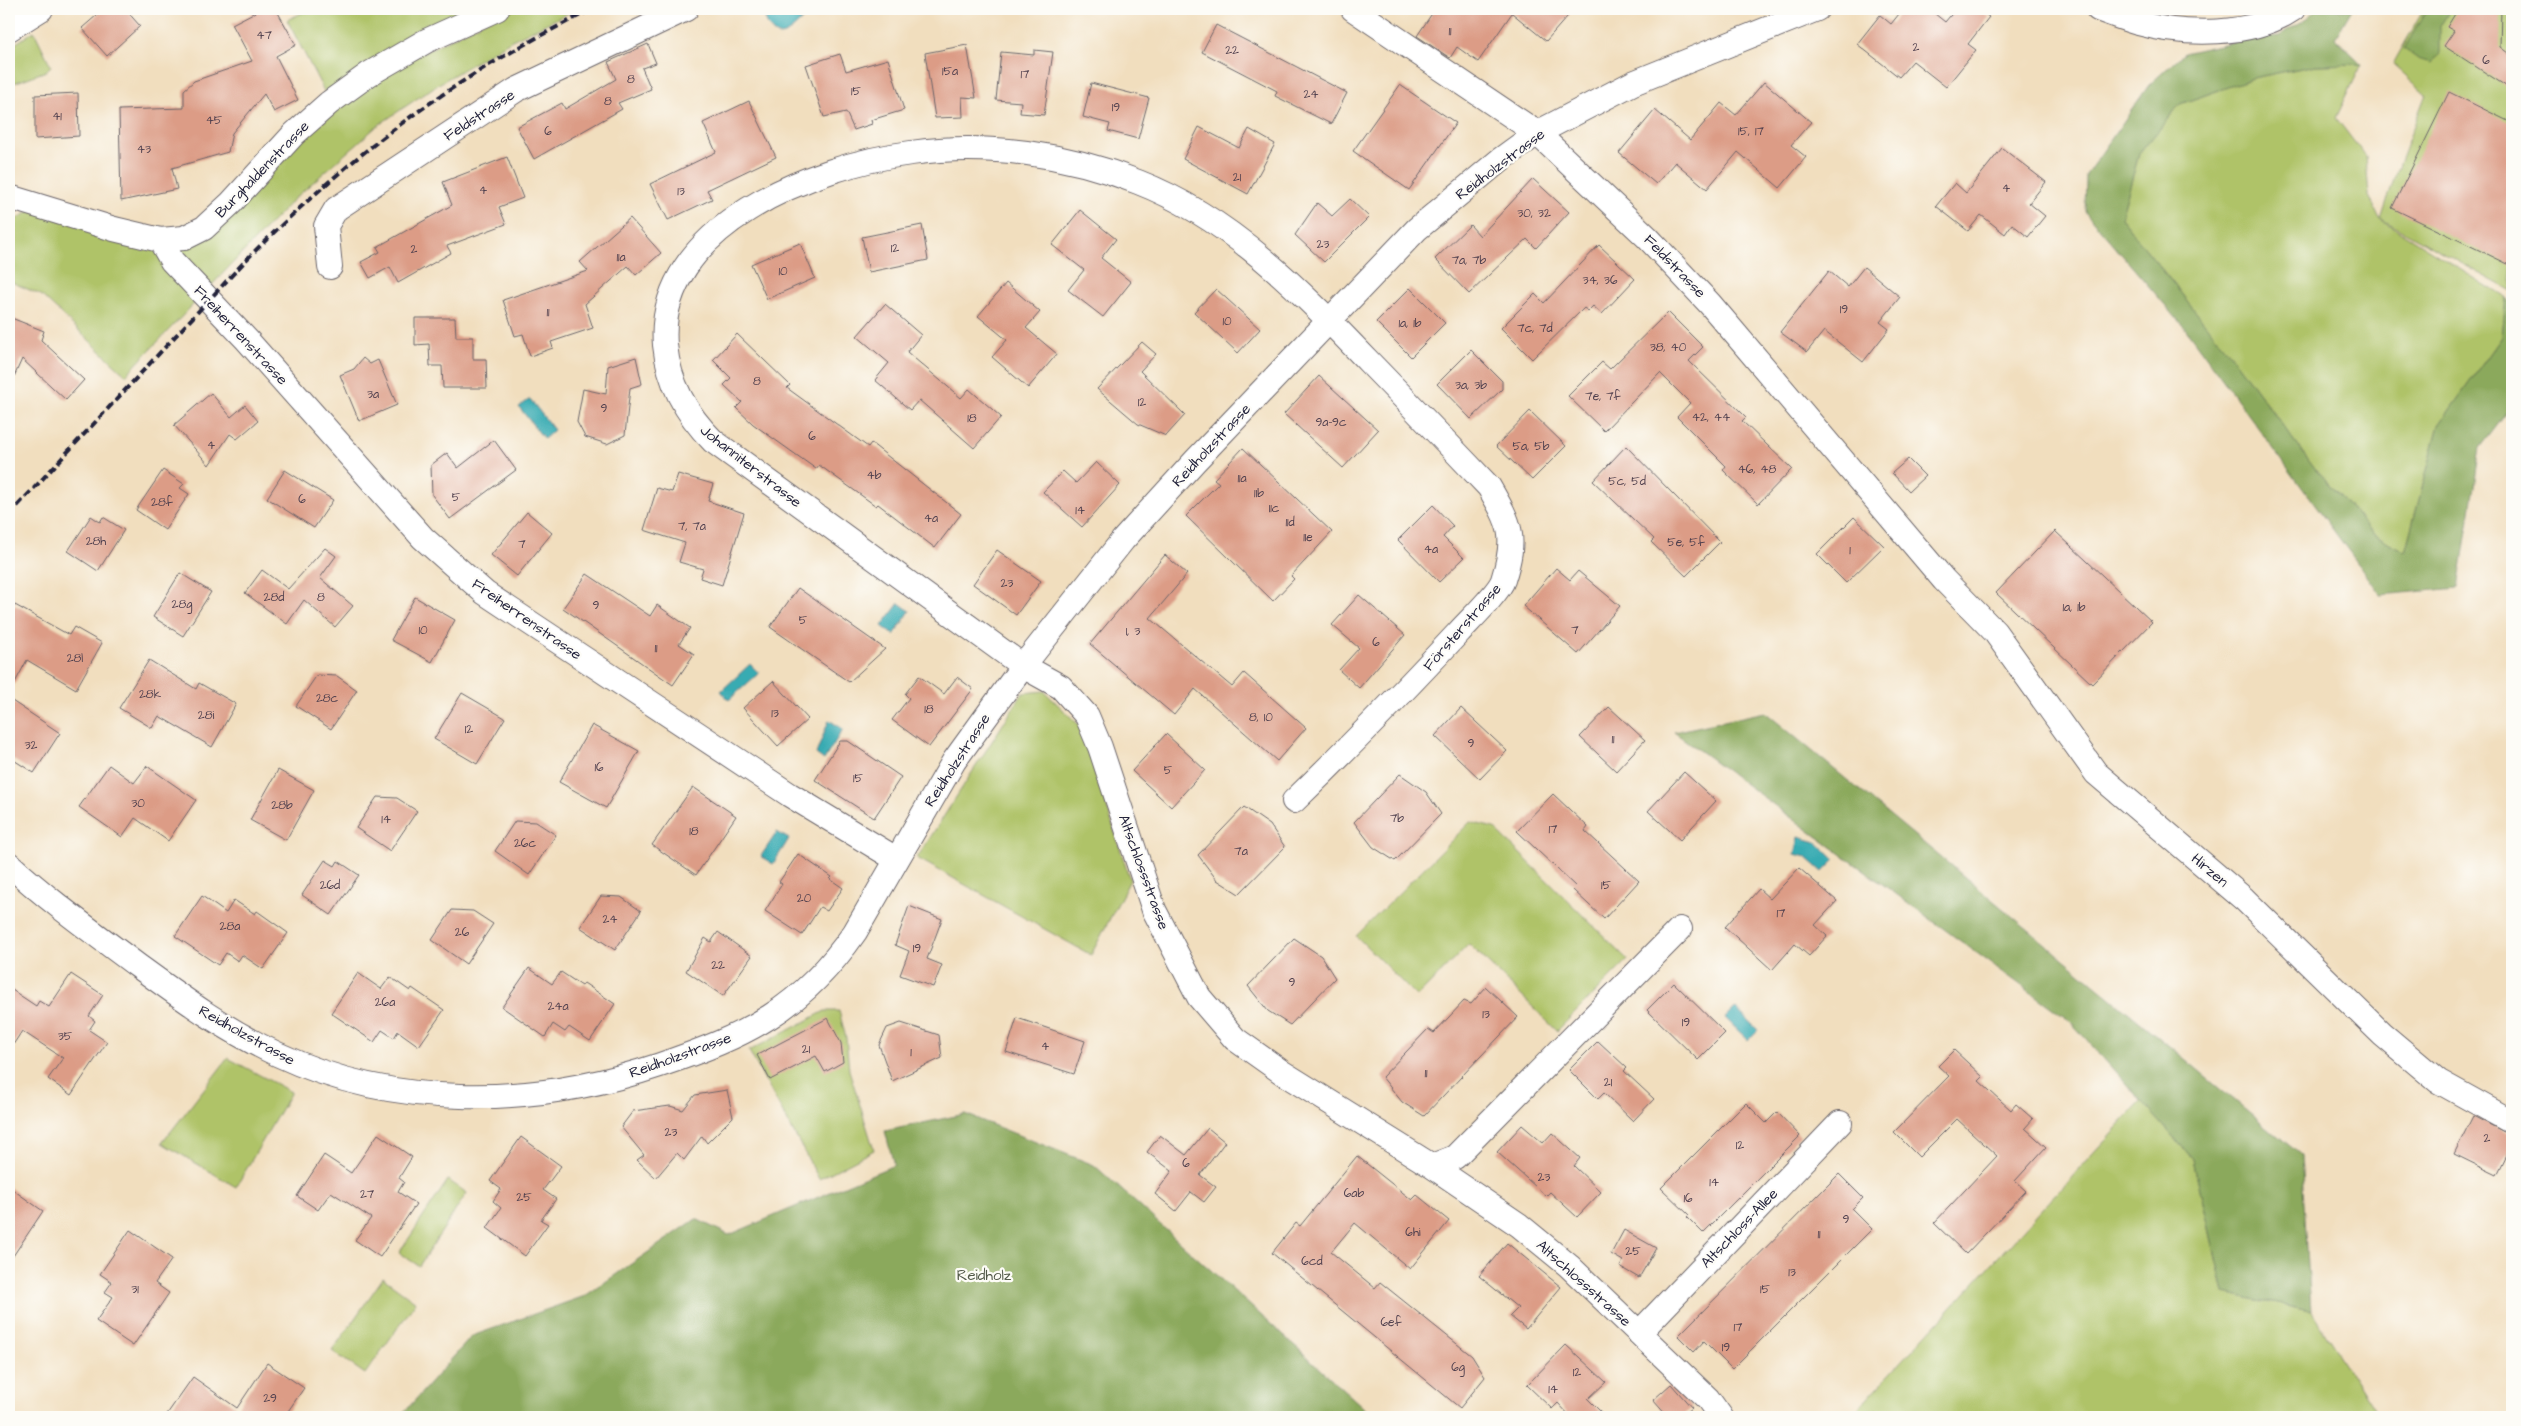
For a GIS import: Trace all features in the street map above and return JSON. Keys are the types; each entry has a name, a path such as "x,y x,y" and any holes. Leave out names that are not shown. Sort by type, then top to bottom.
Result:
{"street":[{"path":"9,29 41,9"},
{"name":"Burghaldenstrasse","path":"9,197 114,229 160,240 184,238 204,228 231,203 294,134 329,103 369,74 426,41 497,9"},
{"name":"Feldstrasse","path":"330,267 326,226 336,209 516,90 686,9"},
{"name":"Feldstrasse","path":"1353,9 1537,134 1647,237 1710,304 1944,580"},
{"name":"Reidholzstrasse","path":"9,864 98,937 182,998 275,1054 308,1068 350,1081 422,1094 459,1097 531,1093 595,1083 640,1072 683,1057 751,1028 798,997 826,970 856,932 896,859 954,761 1023,666 1123,540 1195,461 1330,322 1416,229 1500,160 1537,134 1633,83 1817,9"},
{"path":"2098,9 2139,23 2181,31 2232,30 2279,18 2293,9"},
{"name":"Johanniterstrasse","path":"1023,666 714,441 686,410 670,373 664,333 672,295 679,277 702,246 716,233 754,207 802,183 846,167 910,153 939,150 987,149 1025,153 1064,159 1103,169 1140,182 1177,200 1212,220 1246,243 1330,322"},
{"name":"Freiherrenstrasse","path":"160,240 172,262 282,379 423,538 485,593 782,790 896,859"},
{"name":"Försterstrasse","path":"1294,801 1379,718 1480,609 1502,582 1511,543 1508,519 1489,487 1330,322"},
{"name":"Hirzen","path":"1944,580 1994,632 2096,773 2244,899 2382,1034 2438,1081 2512,1122"},
{"name":"Altschlossstrasse","path":"1023,666 1061,687 1087,716 1100,747 1154,910 1199,998 1235,1039 1283,1073 1432,1166 1519,1225 1569,1266 1708,1398 1721,1417"},
{"path":"1432,1166 1455,1157 1680,929"},
{"name":"Altschloss-Allee","path":"1639,1333 1840,1124"}],"green space":[{"path":"310,9 477,9 327,97 287,20"},
{"path":"517,9 577,9 512,40 437,85 377,126 294,199 126,375 41,295 9,281 9,234 15,220 33,209 176,248 372,79 493,17"},
{"path":"2317,9 2352,9 2335,38 2362,64 2316,65 2253,78 2180,104 2139,154 2121,218 2235,361 2314,468 2374,534 2405,552 2439,425 2502,337 2506,298 2512,304 2512,406 2480,448 2458,588 2381,595 2184,327 2085,212 2086,175 2149,85 2184,53 2246,39 2279,36 2309,17"},
{"path":"2424,9 2512,9 2512,291 2381,219 2399,164 2426,94 2393,64"},
{"path":"2427,9 2451,9 2440,26 2440,53 2431,63 2418,59 2404,49"},
{"path":"34,31 51,66 46,71 9,85 9,48"},
{"path":"2362,64 2336,118 2366,157 2369,196 2380,219 2506,298 2502,337 2439,425 2405,552 2374,534 2314,468 2235,361 2121,218 2139,154 2180,104 2253,78 2316,65"},
{"path":"1044,691 1082,728 1130,880 1091,955 917,858 1023,693"},
{"path":"1765,712 2301,1155 2311,1311 2224,1293 2193,1159 2070,1021 1674,732"},
{"path":"1470,822 1494,828 1628,960 1557,1031 1469,944 1417,997 1356,936"},
{"path":"825,1011 839,1011 846,1038 849,1070 874,1150 819,1179 749,1051"},
{"path":"228,1058 291,1092 236,1187 162,1143"},
{"path":"2142,1101 2193,1159 2224,1293 2311,1311 2379,1417 1923,1417 1920,1410 1856,1411"},
{"name":"Reidholz","path":"965,1114 1094,1165 1374,1417 400,1417 472,1336 585,1296 696,1219 729,1235 894,1165 885,1131"},
{"path":"448,1180 467,1193 419,1266 399,1253"},
{"path":"383,1278 416,1302 365,1374 332,1351"}],"water":[{"path":"771,9 806,9 808,14 792,30 780,35 769,28 765,18"},
{"path":"530,399 554,430 544,439 519,407"},
{"path":"899,603 910,611 894,635 882,626"},
{"path":"750,664 759,673 729,700 721,691"},
{"path":"829,720 843,729 824,760 816,754"},
{"path":"777,832 789,839 773,864 761,856"},
{"path":"1799,837 1816,842 1835,860 1823,872 1806,857 1795,854"},
{"path":"1735,1008 1758,1030 1748,1040 1725,1018"}],"building":[{"path":"104,9 125,9 140,26 107,56 82,28"},
{"path":"261,9 276,9 296,45 276,56 298,100 274,112 264,94 232,133 228,152 172,168 177,189 121,201 119,110 184,108 184,90 194,81 252,61 232,24"},
{"path":"1435,9 1574,9 1546,41 1512,13 1478,62 1457,47 1450,58 1417,36"},
{"path":"1903,9 1929,9 1945,22 1956,9 1978,9 1989,17 1968,44 1976,50 1946,87 1913,61 1899,77 1857,44 1880,15 1891,24"},
{"path":"2458,9 2501,9 2500,47 2512,56 2512,90 2444,46 2454,31 2447,27"},
{"path":"1216,25 1347,93 1331,124 1275,96 1277,91 1202,52"},
{"path":"648,44 656,63 642,68 651,89 618,103 622,109 534,159 517,127 562,103 565,109 616,79 608,62"},
{"path":"967,45 976,98 962,97 963,117 935,118 925,53"},
{"path":"1034,50 1053,52 1044,115 1020,113 1021,102 996,100 1001,52 1034,55"},
{"path":"840,54 846,71 888,59 904,110 871,120 872,124 854,130 846,112 824,117 806,65"},
{"path":"1764,82 1811,122 1791,145 1806,157 1780,188 1738,152 1707,189 1675,162 1656,184 1619,153 1655,110 1690,140 1721,103 1736,115"},
{"path":"1091,83 1149,98 1138,139 1108,131 1110,124 1083,117"},
{"path":"1400,85 1456,123 1409,190 1353,151"},
{"path":"2449,92 2512,123 2512,266 2392,208"},
{"path":"78,93 79,136 35,139 35,95"},
{"path":"749,101 776,157 707,190 712,199 668,220 650,184 716,152 703,123"},
{"path":"1199,127 1239,148 1249,129 1275,144 1248,194 1183,159"},
{"path":"2002,148 2046,182 2029,203 2045,216 2028,237 2012,224 2005,234 1981,215 1968,231 1936,206 1955,183 1966,193"},
{"path":"507,157 523,198 499,207 506,224 447,246 451,253 398,283 390,267 370,278 361,262 380,252 377,247 452,205 443,182"},
{"path":"1533,179 1569,212 1536,248 1527,239 1469,294 1435,259 1470,225 1480,236"},
{"path":"1350,199 1369,217 1324,262 1295,235 1317,203 1332,216"},
{"path":"1080,210 1116,239 1101,258 1131,282 1103,317 1068,290 1084,270 1052,245"},
{"path":"630,218 661,253 636,275 628,266 585,304 593,328 551,342 553,348 530,356 523,334 515,336 503,300 588,271 580,262"},
{"path":"922,225 928,260 869,272 862,237"},
{"path":"800,243 815,278 767,299 751,264"},
{"path":"1599,245 1635,279 1602,314 1593,306 1588,311 1584,308 1532,359 1501,328 1535,294 1544,303"},
{"path":"1864,267 1900,297 1880,322 1889,329 1863,362 1824,331 1807,352 1780,332 1829,271 1848,287"},
{"path":"1006,283 1040,312 1026,328 1057,354 1028,388 992,357 1007,340 978,316"},
{"path":"1410,288 1445,323 1411,357 1376,322"},
{"path":"1216,289 1260,329 1238,353 1194,312"},
{"path":"885,304 921,335 907,352 961,398 969,389 1001,417 974,448 919,400 910,410 875,380 889,363 857,336"},
{"path":"1668,312 1703,347 1689,361 1746,417 1742,421 1792,469 1758,504 1723,470 1726,466 1677,417 1690,403 1660,373 1604,431 1568,396 1602,362 1610,369"},
{"path":"9,317 44,331 41,340 84,380 66,400 22,359 9,388"},
{"path":"415,318 455,318 456,337 473,337 473,359 486,359 487,388 443,388 442,366 430,366 429,344 415,345"},
{"path":"737,334 790,385 787,388 868,447 871,443 961,514 935,548 878,504 876,506 819,465 816,469 753,424 736,408 742,402 724,385 731,378 713,360"},
{"path":"1142,342 1156,354 1140,371 1185,415 1166,436 1138,424 1097,389"},
{"path":"1471,350 1502,381 1502,389 1471,419 1437,384"},
{"path":"636,357 642,384 630,388 625,435 607,444 585,437 577,422 583,389 606,394 608,366"},
{"path":"363,358 370,364 378,360 397,405 359,421 340,375 354,369"},
{"path":"1319,376 1378,430 1343,468 1284,414"},
{"path":"211,393 231,417 245,405 258,421 237,439 230,434 209,465 174,425"},
{"path":"1530,411 1566,446 1532,480 1496,446"},
{"path":"494,440 516,470 450,519 432,495 431,465 447,453 458,468"},
{"path":"1626,446 1720,542 1686,576 1651,542 1654,539 1593,481"},
{"path":"1243,448 1332,532 1291,576 1294,579 1273,601 1186,516 1219,483 1214,479"},
{"path":"1908,459 1925,476 1909,491 1892,473"},
{"path":"1096,462 1120,485 1082,527 1043,492 1063,471 1076,483"},
{"path":"163,470 184,484 180,488 189,494 165,530 136,510"},
{"path":"285,470 333,500 314,528 267,498"},
{"path":"678,474 713,484 708,501 744,513 722,585 700,578 703,569 679,562 685,543 644,530 657,488 672,492"},
{"path":"1433,505 1453,526 1443,537 1464,558 1439,582 1398,540"},
{"path":"527,512 552,533 517,576 491,555"},
{"path":"91,516 100,522 103,517 124,530 98,571 68,551"},
{"path":"1854,517 1884,546 1846,583 1817,554"},
{"path":"2055,531 2152,622 2092,684 1996,593"},
{"path":"325,548 336,556 320,578 353,606 335,627 304,600 287,624 245,593 262,570 288,589"},
{"path":"997,550 1041,581 1016,615 973,584"},
{"path":"1165,555 1187,574 1150,618 1232,687 1244,673 1306,728 1277,761 1195,689 1174,715 1090,644"},
{"path":"1556,568 1570,580 1578,571 1620,606 1578,654 1523,606"},
{"path":"180,573 211,592 183,636 153,617"},
{"path":"587,574 650,616 657,605 690,628 679,644 694,654 673,685 563,608"},
{"path":"798,588 885,649 849,682 770,627"},
{"path":"1359,595 1405,635 1359,688 1339,670 1359,648 1332,625"},
{"path":"415,597 455,620 432,662 391,640"},
{"path":"15,605 69,635 74,627 102,643 76,689 27,660 9,694 9,616"},
{"path":"149,660 196,689 199,683 236,704 212,747 159,716 152,728 119,708"},
{"path":"317,675 337,676 357,690 331,729 296,706"},
{"path":"919,676 944,694 957,677 973,689 929,747 892,720 909,698 905,694"},
{"path":"773,681 808,719 778,746 743,708"},
{"path":"462,693 505,718 477,764 434,739"},
{"path":"9,699 60,733 34,773 9,757"},
{"path":"1609,707 1645,740 1616,771 1580,737"},
{"path":"1461,708 1507,751 1480,779 1435,736"},
{"path":"592,725 639,751 606,808 559,782"},
{"path":"1166,734 1205,770 1171,807 1132,771"},
{"path":"840,741 848,741 901,777 874,818 815,780"},
{"path":"109,765 134,783 147,766 196,800 168,841 135,818 122,837 79,807"},
{"path":"278,770 314,790 286,840 250,820"},
{"path":"1684,772 1716,801 1680,840 1648,811"},
{"path":"1400,774 1426,792 1441,814 1395,861 1373,847 1354,822"},
{"path":"693,787 736,816 696,875 652,845"},
{"path":"1553,794 1588,827 1585,831 1639,881 1604,919 1573,890 1576,887 1517,831"},
{"path":"377,797 397,798 417,811 390,851 356,828"},
{"path":"1244,807 1270,825 1285,847 1239,894 1217,880 1198,855"},
{"path":"515,821 536,822 556,835 529,875 495,851"},
{"path":"798,854 832,877 830,879 843,888 827,911 820,907 802,935 765,911 782,884 779,882"},
{"path":"325,860 335,866 338,861 359,875 331,915 302,895"},
{"path":"1799,868 1837,901 1815,925 1827,936 1809,956 1795,944 1772,970 1725,927 1759,889 1770,899"},
{"path":"202,896 226,913 234,900 255,914 257,911 288,933 263,969 242,955 238,961 226,953 218,965 175,936"},
{"path":"601,896 621,897 641,911 615,950 580,927"},
{"path":"909,906 942,919 927,959 942,965 933,987 900,975 909,951 895,945"},
{"path":"452,910 473,911 493,924 466,964 432,940"},
{"path":"718,932 752,956 723,996 686,971 705,938 711,942"},
{"path":"1294,938 1321,956 1335,978 1290,1025 1268,1011 1248,986"},
{"path":"529,968 552,984 561,972 582,986 584,983 615,1004 590,1041 569,1027 565,1032 553,1024 545,1037 502,1007"},
{"path":"358,973 381,989 390,977 410,991 412,988 444,1010 419,1046 398,1031 394,1038 382,1030 374,1042 331,1013"},
{"path":"71,974 103,995 89,1016 95,1021 89,1030 107,1042 71,1095 48,1079 63,1058 22,1031 9,1051 9,988 36,1006 39,1001 49,1007"},
{"path":"1674,983 1725,1033 1698,1060 1647,1010"},
{"path":"1486,987 1518,1017 1424,1116 1402,1102 1382,1077 1428,1029 1434,1033 1464,1001 1471,1004"},
{"path":"828,1018 841,1043 843,1062 825,1072 816,1056 770,1080 757,1055"},
{"path":"1017,1018 1085,1041 1074,1074 1006,1052"},
{"path":"901,1023 939,1035 942,1058 892,1081 879,1045 887,1028"},
{"path":"1598,1041 1627,1068 1624,1071 1654,1099 1633,1121 1604,1093 1598,1099 1569,1070"},
{"path":"1954,1050 1983,1077 1979,1081 2011,1110 2016,1104 2033,1119 2025,1128 2046,1147 2015,1181 2026,1191 1966,1254 1934,1223 1997,1156 1957,1119 1919,1157 1894,1132 1949,1076 1938,1066"},
{"path":"727,1090 733,1117 707,1143 702,1136 684,1160 677,1153 656,1178 637,1160 644,1155 621,1127 633,1111 670,1106 683,1110 695,1095"},
{"path":"1746,1103 1766,1123 1777,1112 1800,1136 1703,1233 1687,1217 1689,1215 1661,1188"},
{"path":"2473,1116 2512,1136 2512,1144 2497,1175 2454,1154"},
{"path":"1522,1125 1543,1143 1552,1133 1580,1158 1574,1166 1601,1192 1577,1217 1550,1192 1546,1196 1497,1152"},
{"path":"1208,1128 1225,1142 1200,1175 1216,1187 1204,1202 1191,1192 1176,1211 1155,1194 1172,1171 1147,1152 1160,1135 1186,1155"},
{"path":"378,1134 412,1157 399,1178 404,1182 398,1192 416,1204 380,1257 355,1240 371,1218 331,1192 318,1210 297,1196 324,1155 351,1173"},
{"path":"521,1137 561,1166 543,1190 556,1199 541,1220 548,1224 525,1256 487,1228 501,1208 493,1201 501,1189 490,1181"},
{"path":"1357,1156 1412,1200 1417,1195 1449,1221 1410,1269 1355,1223 1331,1252 1375,1288 1380,1282 1472,1356 1485,1377 1460,1408 1272,1253 1296,1223 1300,1226"},
{"path":"1839,1174 1863,1198 1852,1209 1872,1229 1732,1369 1704,1341 1694,1352 1678,1336"},
{"path":"9,1187 43,1211 9,1262"},
{"path":"130,1230 172,1259 155,1283 169,1293 133,1346 96,1321 113,1297 105,1292 112,1282 100,1274"},
{"path":"1624,1230 1656,1248 1639,1278 1620,1267 1623,1261 1611,1254"},
{"path":"1507,1243 1561,1287 1526,1329 1510,1316 1518,1308 1479,1276"},
{"path":"1566,1345 1606,1382 1588,1399 1606,1417 1571,1417 1558,1403 1552,1409 1527,1385"},
{"path":"267,1363 304,1388 284,1417 165,1417 193,1377 237,1408"},
{"path":"1671,1384 1692,1408 1681,1417 1668,1417 1653,1400"}],"railway":[{"path":"9,515 247,259 327,184 409,118 452,89 543,34 593,9"}]}
